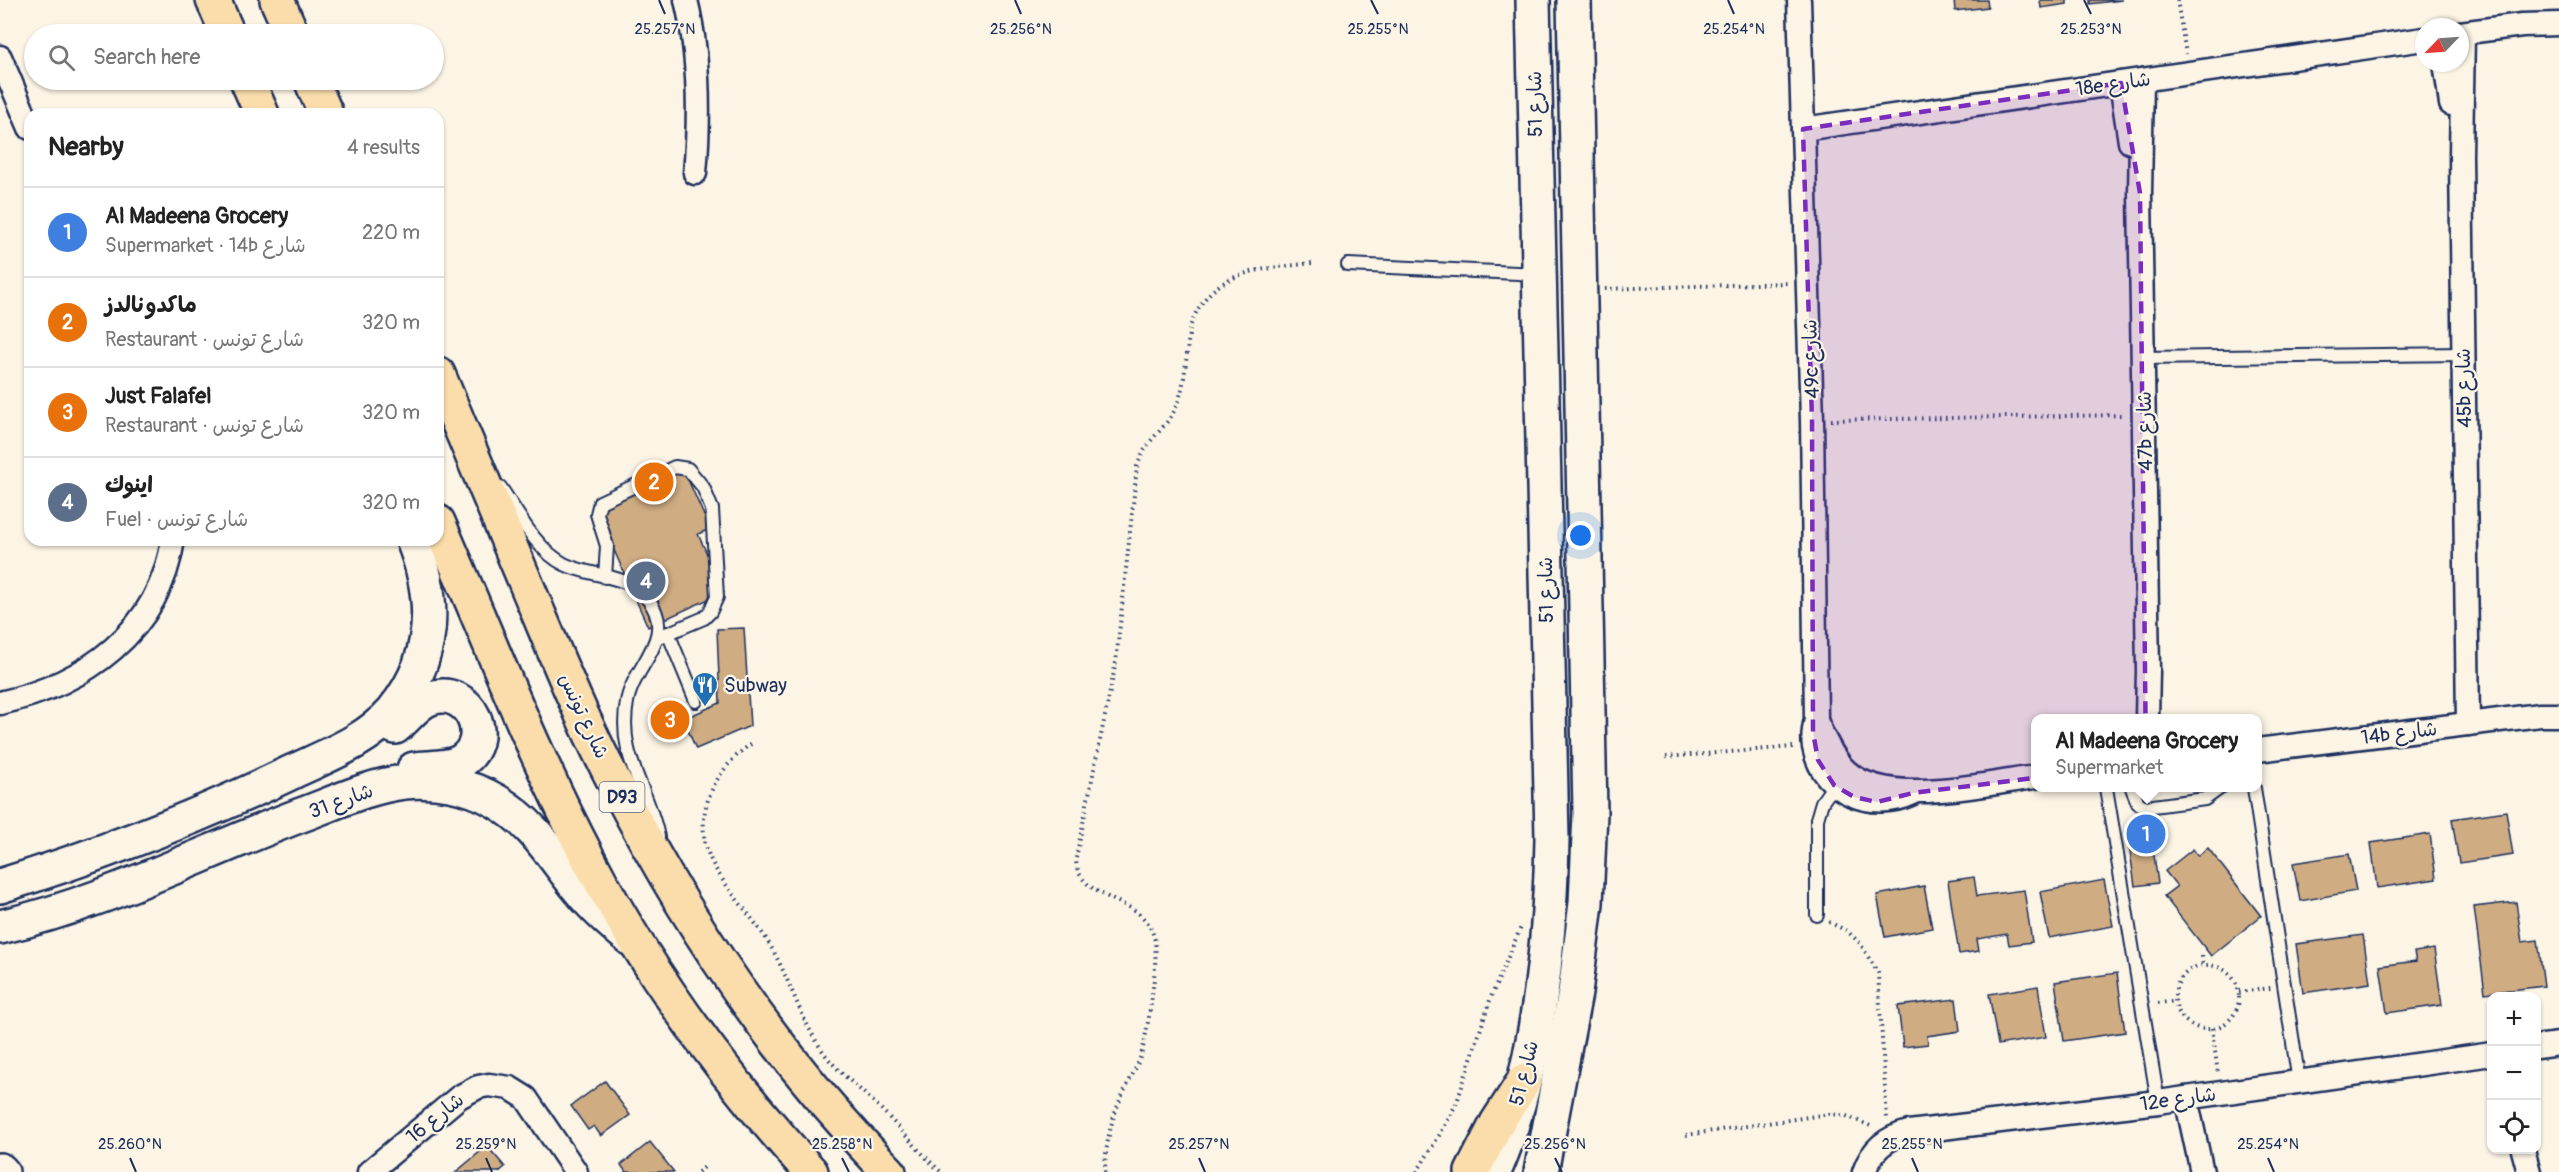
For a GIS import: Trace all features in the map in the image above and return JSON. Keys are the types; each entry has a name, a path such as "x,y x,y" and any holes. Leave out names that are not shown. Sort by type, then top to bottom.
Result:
{"main road":[{"path":"213,0 224,24"},
{"path":"277,0 288,24"},
{"path":"251,90 259,108"},
{"path":"315,90 323,108"},
{"name":"شارع تونس","path":"444,388 565,675 613,781 662,868 713,953 787,1057 889,1172"},
{"path":"444,536 569,820 612,902 637,944 723,1066 812,1172"},
{"path":"1472,1172 1497,1123 1524,1081"}],"street":[{"path":"686,0 697,73 699,106 695,173"},
{"name":"شارع 51","path":"1494,1172 1504,1148 1524,1081 1535,1032 1551,902 1552,838 1533,0"},
{"name":"شارع 51","path":"1541,1172 1575,993 1588,858 1589,757 1574,0"},
{"name":"49c شارع","path":"1799,0 1812,420 1816,718 1813,746"},
{"path":"2522,25 2559,15"},
{"path":"2469,32 2522,25 2559,24"},
{"name":"18e شارع","path":"1803,129 2415,40"},
{"path":"0,57 24,114"},
{"name":"45b شارع","path":"2447,72 2461,155"},
{"name":"45b شارع","path":"2461,72 2466,622 2477,723"},
{"name":"47b شارع","path":"2132,81 2140,193 2147,714"},
{"path":"0,703 28,697 70,680 124,639 152,603 168,565 172,546"},
{"path":"0,886 151,834 279,778 367,734 391,712 411,685 423,655 429,623 428,591 415,546"},
{"name":"47b شارع","path":"2148,670 2157,714"},
{"path":"279,778 326,765 356,753 383,736 430,698 440,696 458,699 472,711 476,720 477,739 468,755 461,761 443,766 408,769 375,779 329,805"},
{"name":"14b شارع","path":"2262,749 2553,714"},
{"name":"49c شارع","path":"1816,718 1840,778"},
{"path":"1813,746 1818,760 1840,778 1864,782 1884,789 1912,793 2031,778"},
{"name":"شارع 31","path":"0,927 72,908 110,895 218,848 383,786 421,781 458,786 484,795 524,820 592,903 637,944"},
{"path":"2541,1046 2559,1044"},
{"name":"12e شارع","path":"1868,1164 1888,1139 1909,1132 2158,1102 2487,1055"},
{"name":"شارع 16","path":"369,1172 459,1097 468,1091 489,1085 510,1088 526,1098 576,1172"},
{"path":"2186,1098 2202,1172"},
{"path":"2524,1154 2529,1172"}],"lane":[{"path":"1348,265 1538,274"},
{"path":"2143,358 2463,354"},
{"path":"465,436 543,548 565,564 626,582 646,596 657,618 662,636 696,700"},
{"path":"605,577 607,546 597,514 600,502 675,467 688,469 703,487 712,509 717,597 710,612 704,618 662,636 652,650 631,684 624,733 631,765 653,818 662,868"},
{"path":"1817,915 1816,819 1822,802 1840,778"},
{"path":"2107,792 2158,1102"},
{"path":"2134,792 2138,803 2146,807 2205,799 2215,792"},
{"path":"2255,792 2299,1082"}],"path":[{"path":"2178,0 2189,73"},
{"path":"1105,1172 1113,1119 1137,1068 1146,1037 1157,948 1150,927 1143,918 1082,880 1076,866 1076,858 1116,662 1137,467 1146,446 1168,421 1178,403 1190,327 1206,296 1224,282 1245,272 1312,263"},
{"path":"1580,289 1808,282"},
{"path":"1812,420 2144,415"},
{"path":"751,744 725,766 708,796 704,813 704,831 713,864 769,944 821,1050 834,1066 880,1107 941,1172"},
{"path":"1665,757 1813,746"},
{"path":"1817,915 1847,931 1870,957 1878,973 1888,1139"},
{"path":"1417,1172 1445,1126 1456,1102 1491,997 1524,918"},
{"path":"2202,956 2203,965"},
{"path":"2203,965 2223,969 2230,975 2239,992 2236,1012 2221,1026 2212,1028 2193,1025 2184,1018 2176,1001 2176,991 2185,973 2203,965"},
{"path":"2239,992 2274,988"},
{"path":"2158,1003 2176,1001"},
{"path":"2212,1028 2220,1093"},
{"path":"1686,1135 1829,1114 1861,1121 1888,1139"},
{"path":"698,1172 706,1166"}],"highlighted area":[{"path":"2121,83 2140,193 2146,764 1913,793 1877,802 1854,797 1834,785 1818,760 1813,732 1812,420 1803,129"}],"building":[{"path":"1954,0 1987,0 1988,7 1955,11"},
{"path":"2040,0 2067,0 2067,4 2041,8"},
{"path":"2090,0 2122,0 2090,4"},
{"path":"682,466 710,529 698,534 724,592 648,627 594,505"},
{"path":"744,628 750,726 696,749 683,719 720,703 717,629"},
{"path":"2506,811 2513,855 2459,863 2452,819"},
{"path":"2150,828 2158,883 2135,886 2127,831"},
{"path":"2430,834 2436,879 2377,888 2371,843"},
{"path":"2208,848 2261,916 2211,956 2164,896 2177,886 2165,871 2193,849 2198,856"},
{"path":"2349,854 2356,891 2300,901 2293,863"},
{"path":"1974,877 1977,896 2024,890 2032,942 2009,945 2007,934 1977,939 1979,951 1959,954 1948,881"},
{"path":"2104,880 2113,926 2049,938 2040,892"},
{"path":"1924,886 1932,928 1885,937 1877,895"},
{"path":"2516,902 2522,942 2538,940 2544,986 2485,993 2474,907"},
{"path":"2363,935 2370,983 2303,993 2296,944"},
{"path":"2434,949 2442,1005 2387,1013 2380,966 2416,961 2414,952"},
{"path":"2117,973 2125,1032 2064,1041 2055,982"},
{"path":"2038,986 2046,1037 1998,1045 1989,994"},
{"path":"1956,999 1960,1031 1927,1036 1928,1044 1903,1047 1898,1006"},
{"path":"605,1081 630,1115 601,1136 594,1126 588,1130 571,1106"},
{"path":"650,1142 674,1172 626,1172 621,1165"},
{"path":"487,1146 505,1167 499,1172 456,1172"}],"place":[{"name":"ماكدونالدز","path":"654,482"},
{"name":"اينوك","path":"646,581"},
{"name":"Subway","path":"705,708"},
{"name":"Just Falafel","path":"670,720"},
{"name":"Al Madeena Grocery","path":"2146,834"}]}
